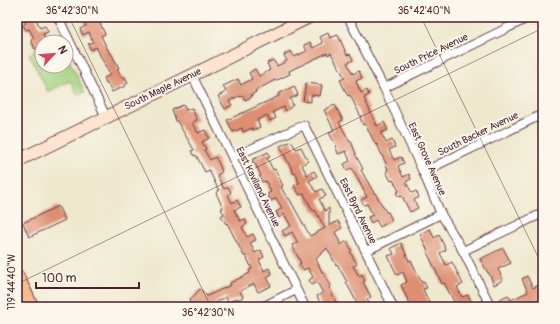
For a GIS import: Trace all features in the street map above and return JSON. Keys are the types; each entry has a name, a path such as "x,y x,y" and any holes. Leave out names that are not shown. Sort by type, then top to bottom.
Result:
{"main road":[{"name":"South Maple Avenue","path":"17,161 192,75 292,21 309,17"},
{"path":"17,276 32,307"}],"street":[{"path":"58,17 106,117"},
{"name":"East Grove Avenue","path":"348,17 384,88 441,214 463,251 491,307"},
{"name":"South Price Avenue","path":"384,88 530,17"},
{"name":"East Kaviland Avenue","path":"192,75 305,307"},
{"name":"South Backer Avenue","path":"423,172 543,114"},
{"name":"East Byrd Avenue","path":"233,157 304,125 393,307"},
{"path":"463,251 543,213"},
{"path":"366,251 441,214"},
{"path":"262,307 296,290"}],"green space":[{"path":"34,51 34,64 29,54"},
{"path":"74,70 85,92 78,95 70,81 48,92 39,74 74,74"}],"building":[{"path":"23,17 35,17 40,28 45,26 48,32 43,34 34,34 34,38 29,29 26,30 23,25 26,23"},
{"path":"82,17 97,17 105,34 101,36 119,68 117,69 122,78 125,77 128,83 125,86 112,92 108,84 107,85 104,78 110,75 96,47 91,50 88,44 93,42 89,32 83,35 80,29 86,26"},
{"path":"328,33 330,38 338,35 347,55 350,54 353,60 347,63 353,74 359,71 362,78 356,81 361,93 367,90 369,95 364,98 377,126 384,122 388,130 381,133 386,143 392,140 395,147 389,150 394,160 401,157 404,163 398,166 403,177 409,174 411,179 406,182 412,193 416,191 419,197 414,200 418,208 410,212 402,196 399,197 396,193 399,191 393,180 391,181 386,172 388,170 377,144 376,145 365,124 363,125 361,117 350,95 348,96 340,80 345,78 331,53 328,55 327,53 289,71 290,74 255,91 256,92 251,95 252,97 245,100 243,96 239,96 229,101 232,105 225,109 218,96 226,92 223,86 238,79 241,85 252,79 249,73 255,69 259,76 270,70 267,63 273,60 277,66 287,61 284,55 291,51 294,57 307,51 304,45 310,42 313,48 323,43 320,37"},
{"path":"34,38 34,47 31,40"},
{"path":"306,83 322,85 320,96 311,95 311,102 303,101"},
{"path":"294,86 298,95 290,99 293,105 286,111 284,107 273,112 276,118 270,121 267,115 257,120 260,127 253,130 252,128 243,132 242,128 233,132 227,120 279,96 278,94"},
{"path":"183,105 186,110 192,108 197,120 192,123 198,133 205,130 209,138 202,142 206,149 204,150 210,160 215,157 219,164 222,172 217,175 224,189 228,187 231,192 228,195 232,203 237,200 241,207 234,210 240,221 245,219 247,224 242,227 247,237 253,234 256,240 250,243 255,253 261,250 264,257 259,260 264,271 269,268 272,274 267,277 271,286 258,292 254,284 240,291 243,297 238,300 238,298 228,302 226,297 218,301 212,307 195,307 189,301 200,289 207,296 231,285 230,283 250,273 249,270 252,269 227,223 226,224 221,216 224,214 221,209 223,208 216,193 219,191 209,170 205,172 196,155 194,156 191,151 194,150 176,121 172,110"},
{"path":"335,105 343,120 339,122 350,142 351,141 355,154 363,169 361,170 392,220 380,227 376,220 371,223 368,217 373,215 367,204 364,205 361,200 367,197 352,168 347,170 344,164 350,161 346,151 338,154 337,147 329,133 334,130 324,110"},
{"path":"291,141 296,149 301,147 308,161 302,165 307,175 314,171 317,176 309,181 316,192 322,189 326,196 319,199 325,211 329,208 329,226 338,221 342,228 335,232 341,245 347,241 352,251 350,252 357,264 353,266 359,276 362,274 365,281 363,282 371,297 367,299 371,307 359,307 347,282 327,248 316,259 331,286 329,287 338,307 322,307 317,296 323,293 317,282 312,285 309,280 313,277 308,268 303,270 299,264 301,263 292,245 298,243 292,232 285,236 282,231 291,226 284,214 279,218 276,212 282,208 276,198 271,201 267,194 271,192 266,181 262,182 259,177 261,176 252,160 268,152 270,157 267,158 273,170 275,169 283,186 281,187 287,198 289,198 310,236 325,228 315,210 313,211 304,194 300,195 294,186 299,183 296,173 294,174 280,146"},
{"path":"58,206 65,220 29,237 23,223"},
{"path":"430,229 434,238 439,235 446,250 440,253 446,265 452,262 463,284 457,287 462,297 468,295 471,301 465,304 466,307 457,307 444,283 442,284 427,252 428,251 420,234"},
{"path":"401,243 409,261 411,260 422,283 424,282 427,288 423,289 431,307 412,307 406,296 401,285 407,282 403,272 397,275 388,256 394,254 391,248"},
{"path":"503,248 511,263 498,269 503,280 494,285 489,273 480,259"},
{"path":"527,276 533,288 541,284 543,288 543,299 536,300 520,307 504,307 500,299 508,295 511,300 528,292 522,279"}]}
